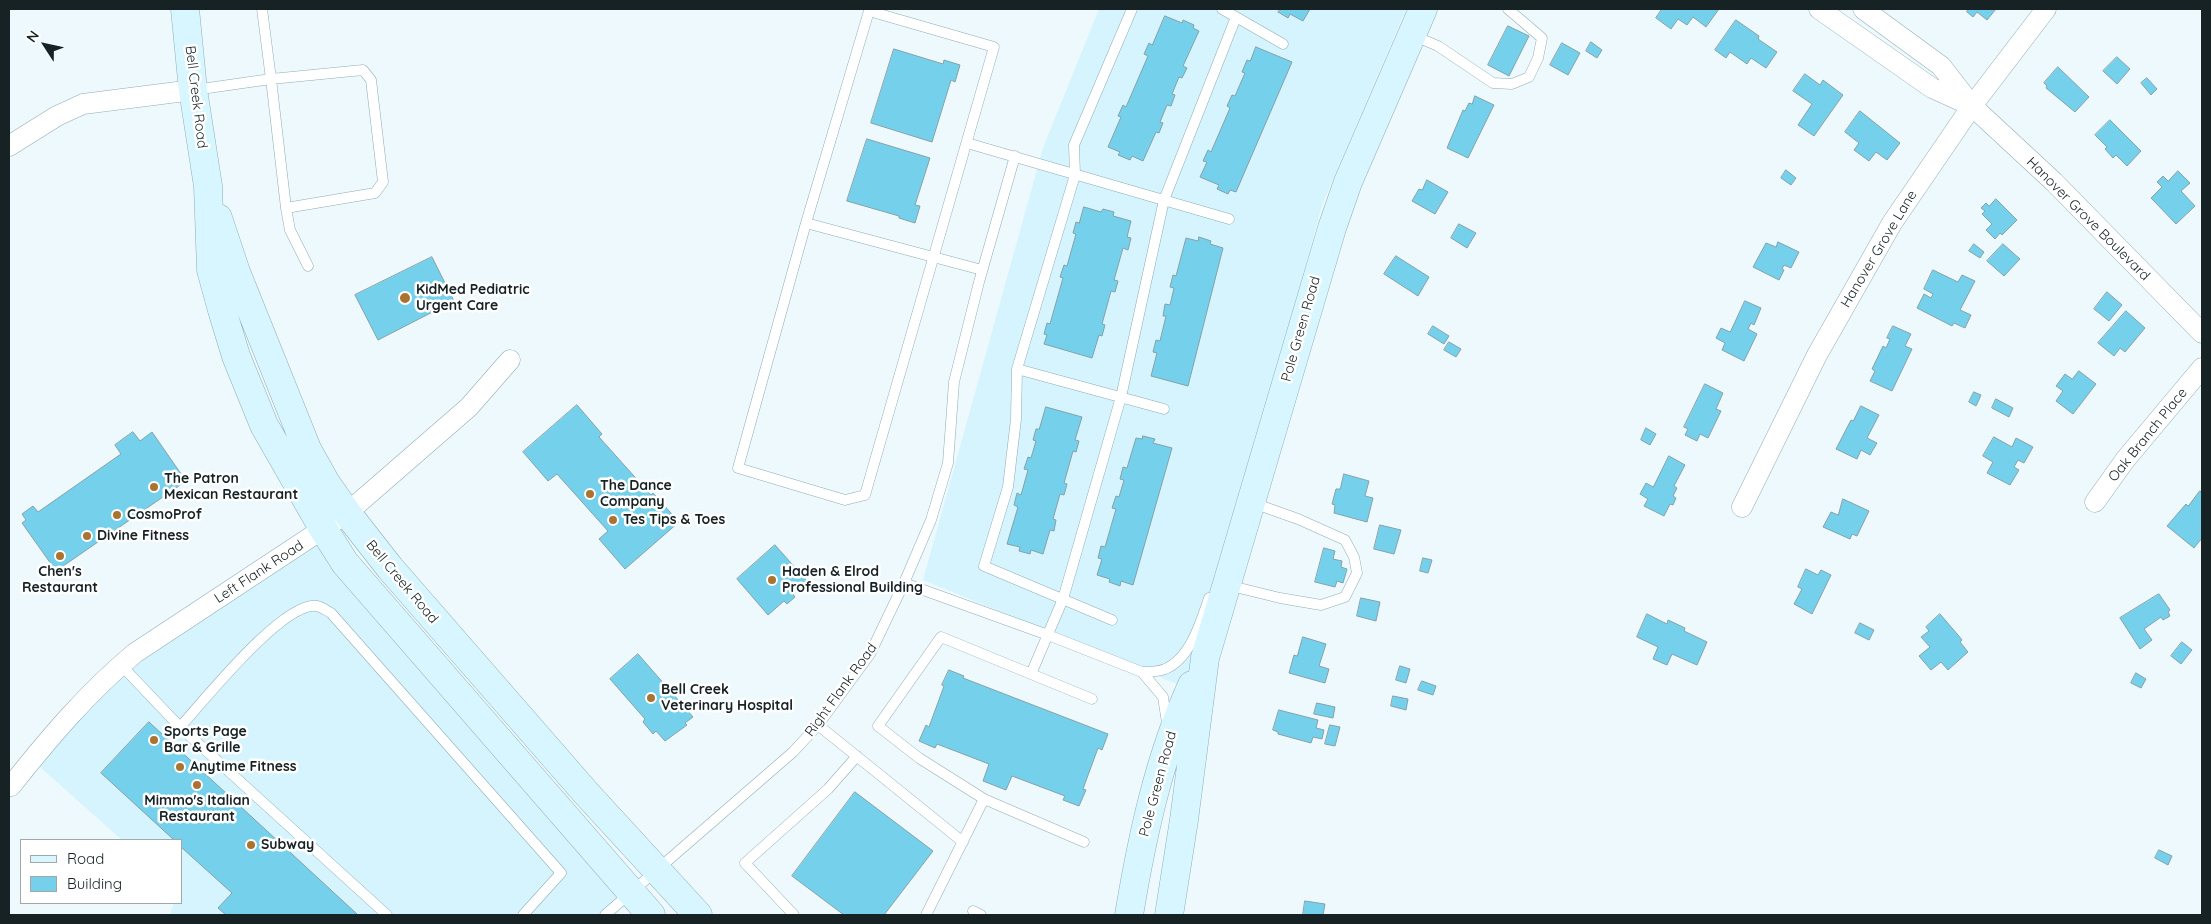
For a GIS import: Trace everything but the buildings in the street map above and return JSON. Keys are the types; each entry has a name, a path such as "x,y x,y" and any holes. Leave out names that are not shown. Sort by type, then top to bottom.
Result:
{"street":[{"name":"Bell Creek Road","path":"185,9 193,90 208,186 211,270 236,356 264,425 324,530 360,581 651,915"},
{"name":"Pole Green Road","path":"1170,915 1205,658 1220,580 1250,503 1332,228 1352,174 1423,9"},
{"name":"Hanover Grove Boulevard","path":"1819,9 1932,88 1972,106"},
{"name":"Hanover Grove Boulevard","path":"1863,9 1941,66 1972,106 2054,182 2202,333"},
{"name":"Hanover Grove Lane","path":"1742,507 1817,355 1892,223 1972,106 2046,9"},
{"path":"9,146 57,116 83,104 193,90"},
{"name":"Bell Creek Road","path":"208,186 236,272 299,431 326,483 390,568 586,793 698,915"},
{"name":"Left Flank Road","path":"11,786 88,694 121,665 136,653 347,513 469,407 510,360"},
{"name":"Oak Branch Place","path":"2095,502 2125,460 2202,368"},
{"name":"Pole Green Road","path":"1129,915 1138,862 1176,720 1205,658"},
{"path":"1120,915 1138,862"}],"lane":[{"path":"262,9 286,208 290,230 308,266"},
{"path":"1112,620 984,566 1008,487 1016,419 1017,369 1075,175 1074,145 1132,9"},
{"path":"1222,9 1282,44"},
{"path":"1411,35 1438,46 1493,83 1512,84 1529,77 1538,58 1542,38 1508,9"},
{"path":"869,11 994,47 967,143 865,494 846,500 738,468 806,223 869,11"},
{"path":"1031,674 1063,599 1121,397 1164,200 1236,17"},
{"path":"193,90 363,70 371,80 383,182 375,193 286,208"},
{"path":"967,143 1229,219"},
{"name":"Right Flank Road","path":"605,915 793,752 818,725 870,654 904,583 931,520 948,462 954,382 982,270 1015,156"},
{"path":"806,223 982,270"},
{"path":"1017,369 1164,409"},
{"path":"904,583 1048,635 1142,672 1165,669 1179,660 1220,580 1280,598 1320,605 1346,597 1357,573 1354,557 1345,540 1298,519 1250,503"},
{"path":"180,727 262,636 301,610 317,606 331,613 561,873 523,915"},
{"path":"1084,842 984,799 919,758 878,726 942,637 1092,699"},
{"path":"121,665 180,727 387,915"},
{"path":"1142,672 1163,698 1167,713 1168,748"},
{"path":"818,725 963,842"},
{"path":"794,915 745,863 828,789 857,756"},
{"path":"926,915 984,799"}],"shaded area":[{"path":"1099,9 1406,9 1322,205 1192,688 1182,686 923,580 1043,148"},
{"path":"324,530 632,893 605,915 170,915 174,904 182,904 182,839 121,839 32,760 88,695"}],"place":[{"name":"KidMed Pediatric Urgent Care","path":"405,298"},
{"name":"The Patron Mexican Restaurant","path":"154,487"},
{"name":"The Dance Company","path":"590,494"},
{"name":"CosmoProf","path":"117,515"},
{"name":"Tes Tips & Toes","path":"613,520"},
{"name":"Divine Fitness","path":"87,536"},
{"name":"Chen's Restaurant","path":"60,556"},
{"name":"Haden & Elrod Professional Building","path":"772,580"},
{"name":"Bell Creek Veterinary Hospital","path":"651,698"},
{"name":"Sports Page Bar & Grille","path":"154,740"},
{"name":"Anytime Fitness","path":"180,767"},
{"name":"Mimmo's Italian Restaurant","path":"197,785"},
{"name":"Subway","path":"251,845"}]}
